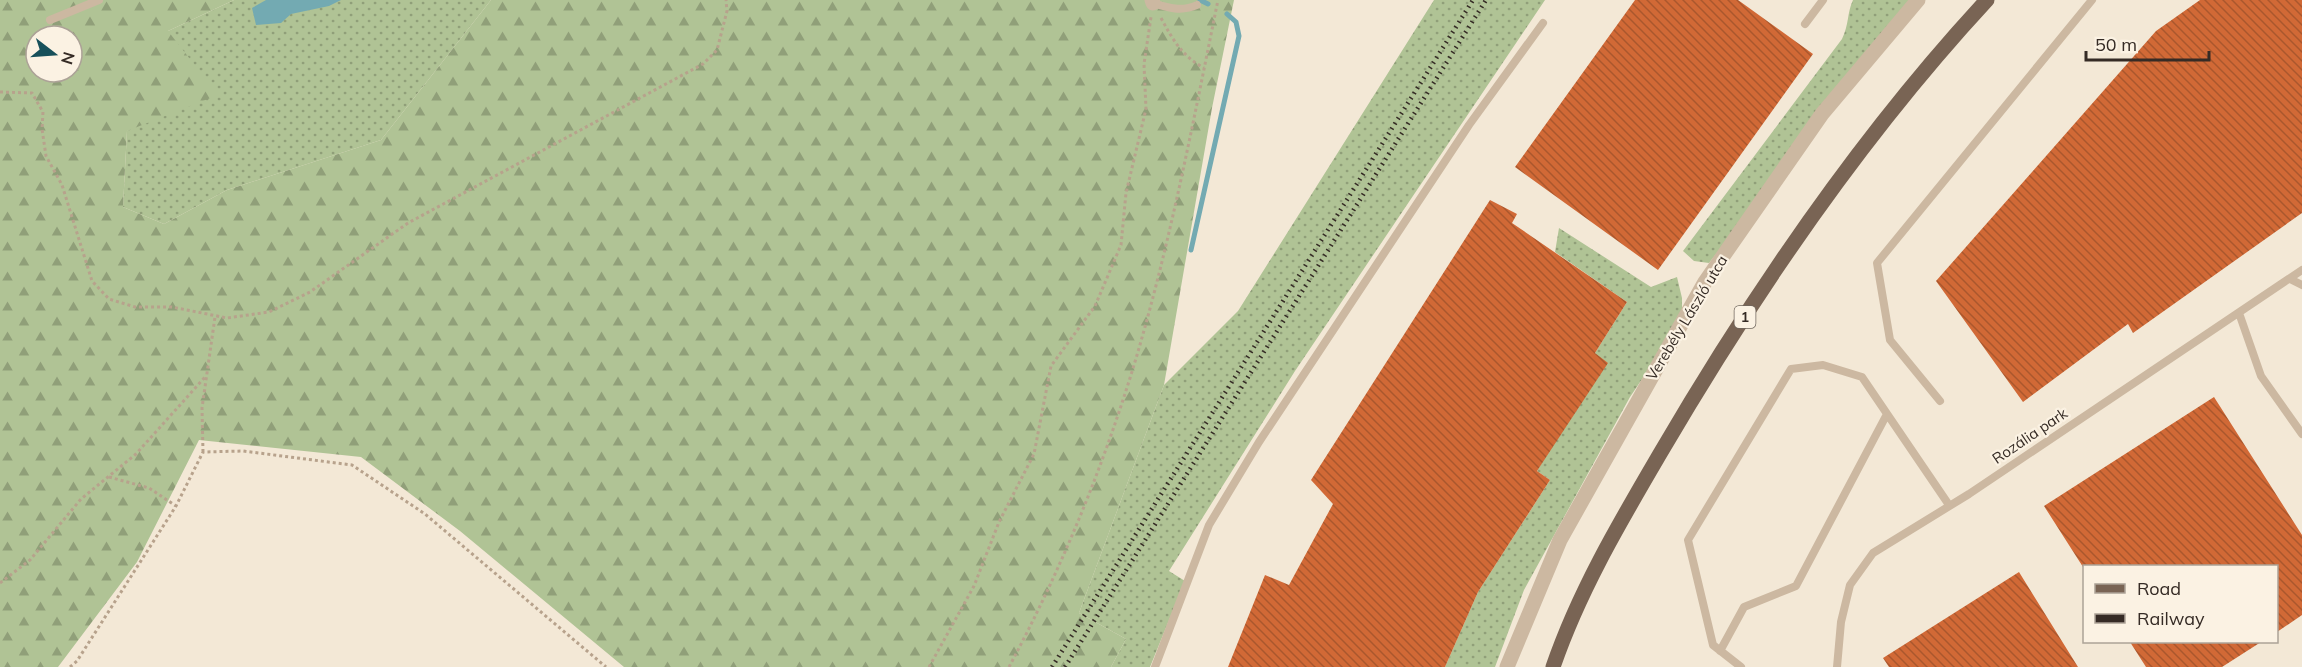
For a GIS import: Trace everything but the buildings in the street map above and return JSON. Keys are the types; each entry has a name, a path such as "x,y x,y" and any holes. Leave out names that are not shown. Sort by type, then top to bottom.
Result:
{"main road":[{"name":"1","path":"1553,667 1566,630 1602,554 1702,382 1818,207 1923,73 1987,0"}],"street":[{"name":"Verebély László utca","path":"1507,667 1560,540 1705,282 1822,114 1918,0"}],"lane":[{"path":"50,20 99,0"},
{"path":"1806,24 1823,0"},
{"path":"1940,401 1890,340 1877,263 2092,0"},
{"path":"1153,2 1171,9 1189,9 1197,5"},
{"path":"1155,667 1209,525 1259,442 1469,125 1543,22"},
{"name":"Rozália park","path":"1837,667 1841,622 1850,585 1873,553 1949,506 2302,270"},
{"path":"2290,279 2302,285"},
{"path":"2239,313 2260,376 2302,434"},
{"path":"1741,667 1713,645 1688,540 1791,369 1823,365 1862,377 1949,506"},
{"path":"1720,651 1744,607 1796,586 1887,414"}],"path":[{"path":"0,92 32,93 42,112 46,156 62,185 92,281 109,299 135,307 172,307 215,317 269,312 310,292 408,224 703,64 717,50 727,12 726,0"},
{"path":"1009,667 1067,548 1108,444 1137,354 1218,0"},
{"path":"1153,2 1175,44 1189,59 1204,68"},
{"path":"929,667 974,586 999,522 1034,454 1051,366 1095,306 1121,245 1126,194 1146,109 1144,64 1153,2"},
{"path":"70,667 176,506 203,452 202,408 215,317"},
{"path":"0,583 30,560 81,499 136,454 206,376"},
{"path":"203,452 243,451 352,465 425,514 606,667"},
{"path":"108,477 149,488 176,506"}],"green space":[{"path":"0,0 234,0 168,31 218,95 127,131 123,207 164,224 227,190 381,140 491,0 1234,0 1212,108 1164,385 1079,613 1126,639 1111,667 624,667 460,531 361,457 199,440 137,562 58,667 0,667"},
{"path":"234,0 491,0 381,140 227,190 164,224 123,207 127,131 168,31"},
{"path":"1434,0 1545,0 1295,371 1169,571 1185,581 1150,667 1111,667 1126,639 1079,613 1164,385 1238,311"},
{"path":"1853,0 1918,0 1709,263 1694,261 1683,251 1842,39"},
{"path":"1559,228 1651,287 1677,277 1682,298 1682,320 1630,397 1524,590 1495,667 1445,667 1478,592 1550,480 1537,471 1601,360 1595,353 1627,302 1555,252"}],"water":[{"path":"266,0 341,0 329,6 291,14 281,23 256,25 252,8"}],"waterway":[{"path":"1200,0 1208,4"},
{"path":"1191,250 1239,36 1236,22 1227,14"}],"railway":[{"path":"1052,667 1473,0"},
{"path":"1065,667 1486,0"}]}
